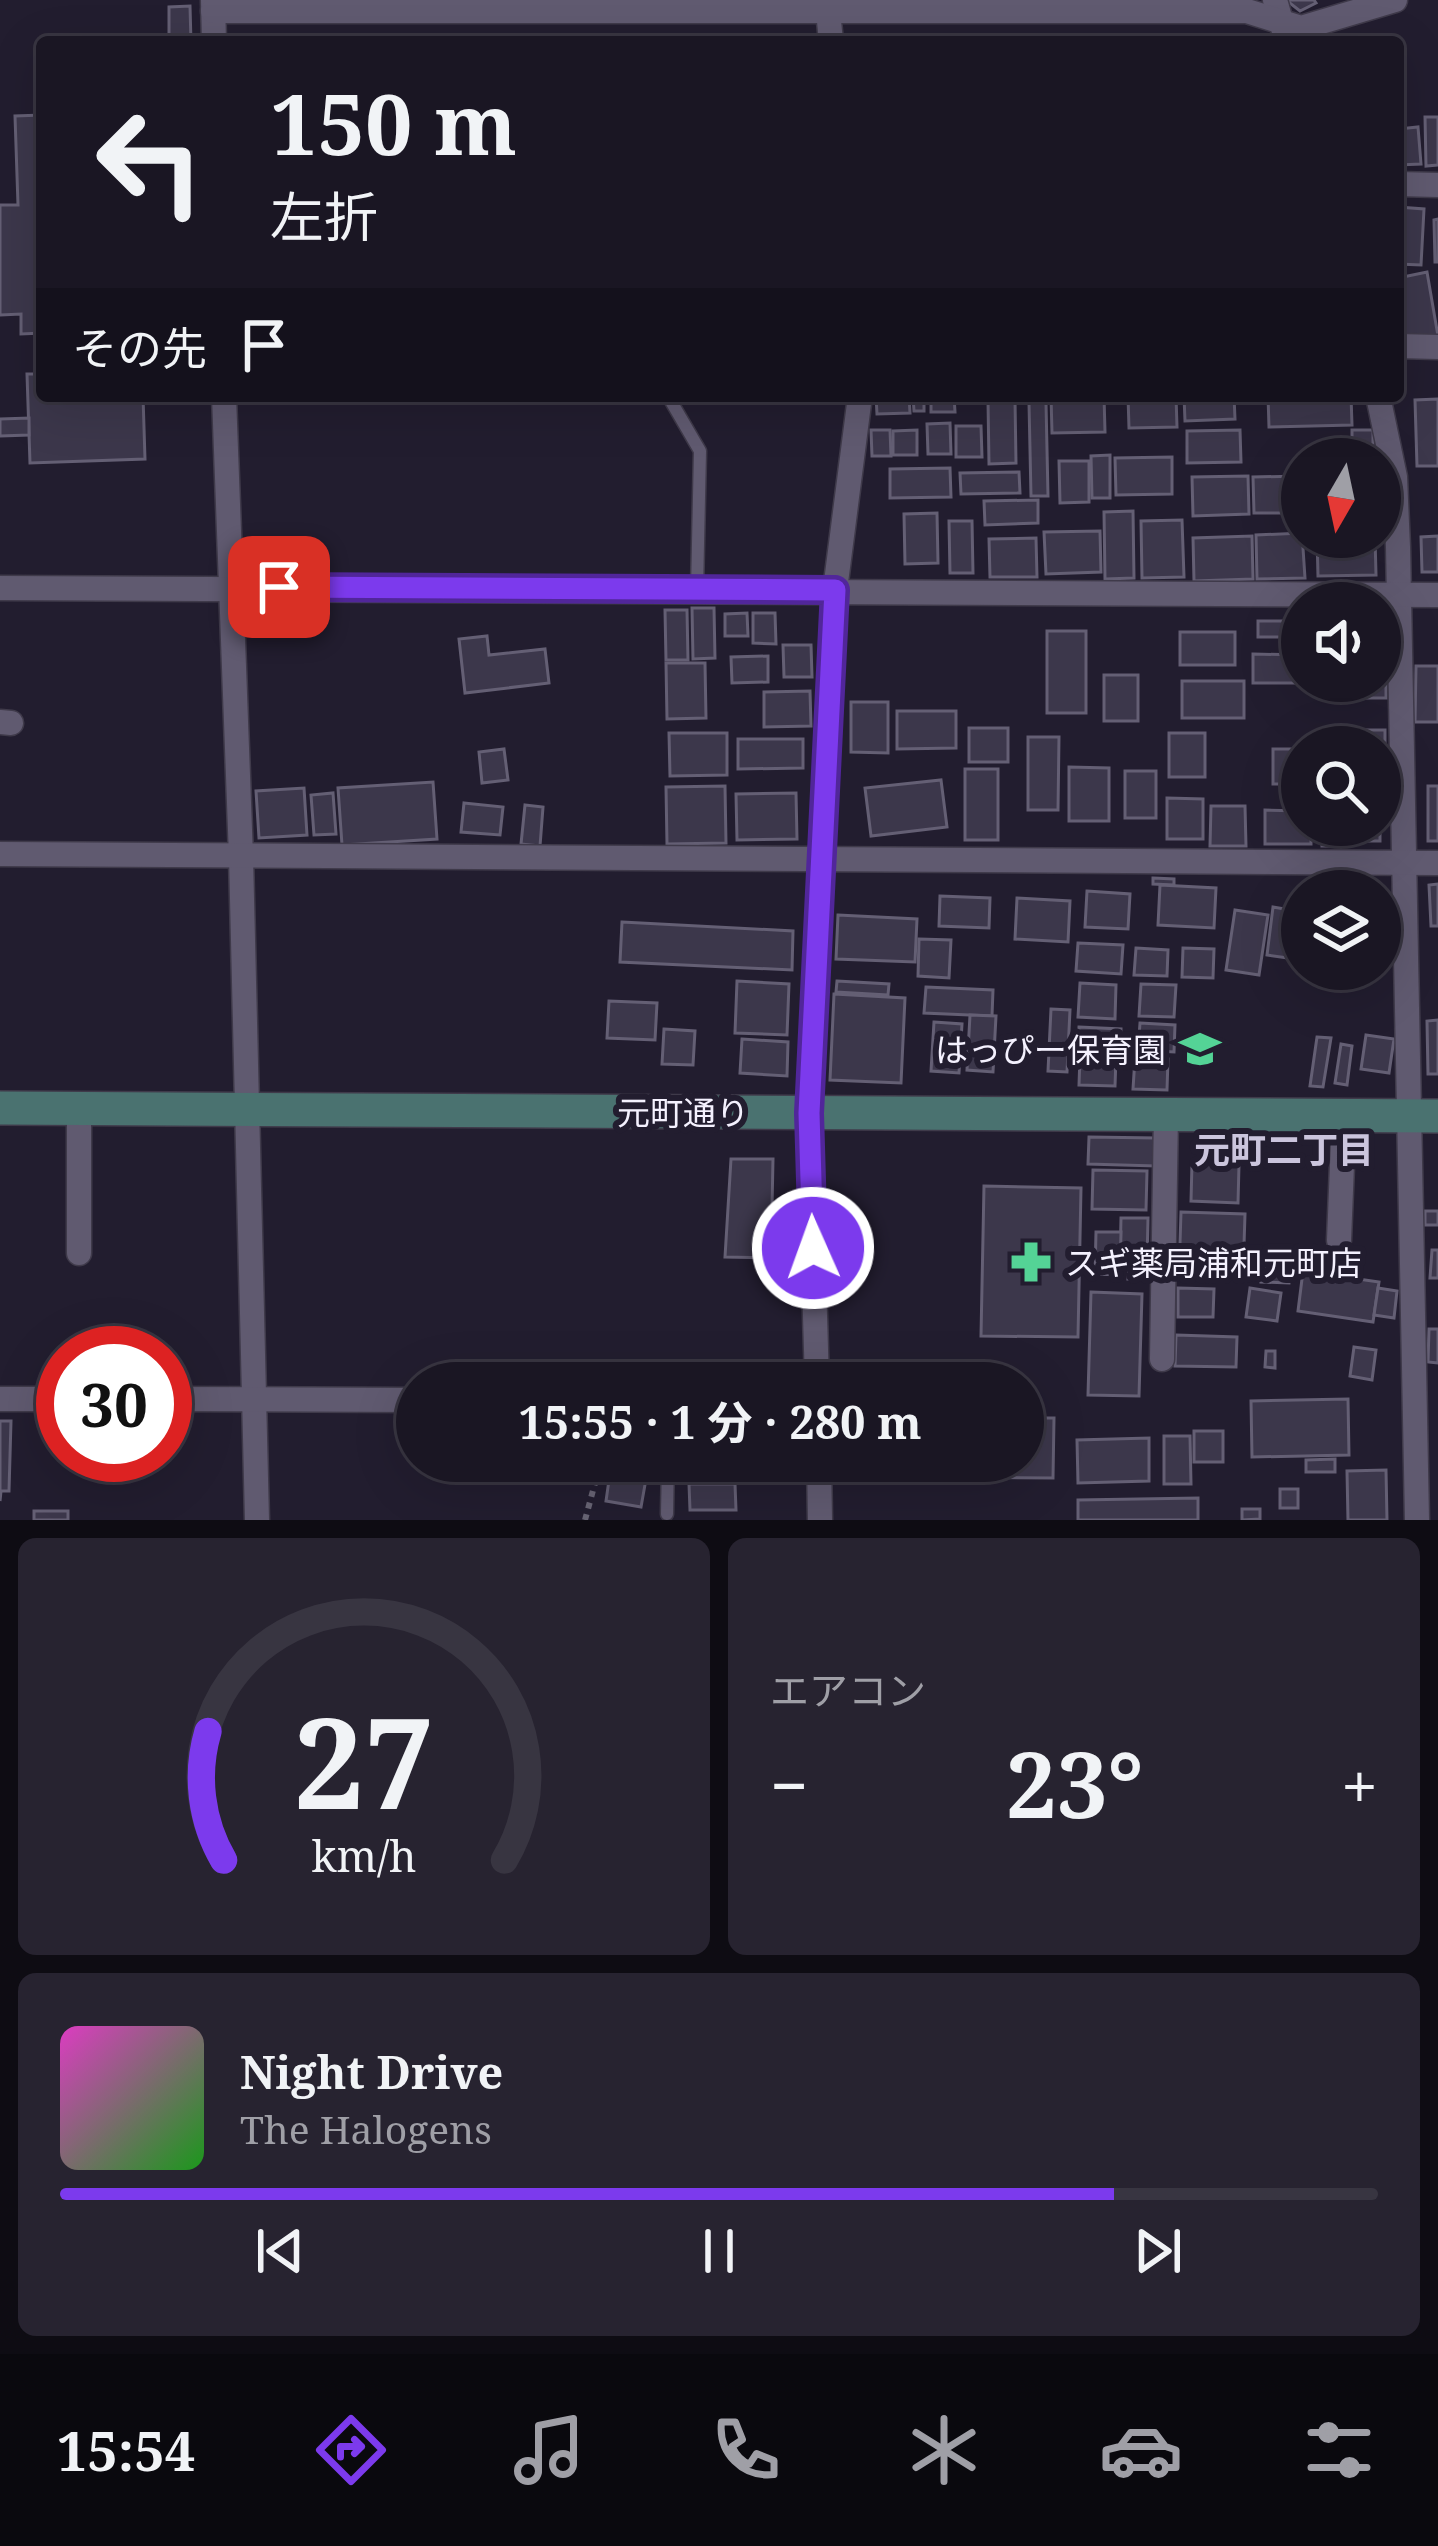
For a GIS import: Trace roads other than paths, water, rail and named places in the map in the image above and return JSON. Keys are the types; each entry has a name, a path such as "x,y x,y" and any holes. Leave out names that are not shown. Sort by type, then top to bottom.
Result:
{"street":[{"path":"214,36 213,6 1247,11 1301,28 1395,0"},
{"path":"828,6 830,36"},
{"path":"1404,184 1438,185"},
{"path":"1404,346 1438,347"},
{"path":"224,402 257,1520"},
{"path":"816,1362 809,1113 835,590 859,402"},
{"path":"1379,402 1395,477 1399,582"},
{"path":"0,588 1281,594"},
{"path":"1401,595 1438,595"},
{"path":"1401,702 1402,862 1423,1116 1427,1493 1417,1520"},
{"path":"0,854 1438,862"},
{"name":"元町通り","path":"0,1108 1423,1116"},
{"path":"79,1109 79,1253"},
{"path":"1162,1359 1166,1114"},
{"path":"1339,1240 1344,1115"},
{"path":"0,1399 36,1399"},
{"path":"192,1399 396,1400"},
{"path":"819,1482 820,1520"}],"lane":[{"path":"671,402 700,452 697,590"},
{"path":"667,1514 668,1482"}],"place":[{"name":"はっぴー保育園","path":"1200,1049"},
{"name":"スギ薬局浦和元町店","path":"1031,1262"}],"district":[{"name":"元町二丁目","path":"1284,1149"}]}
